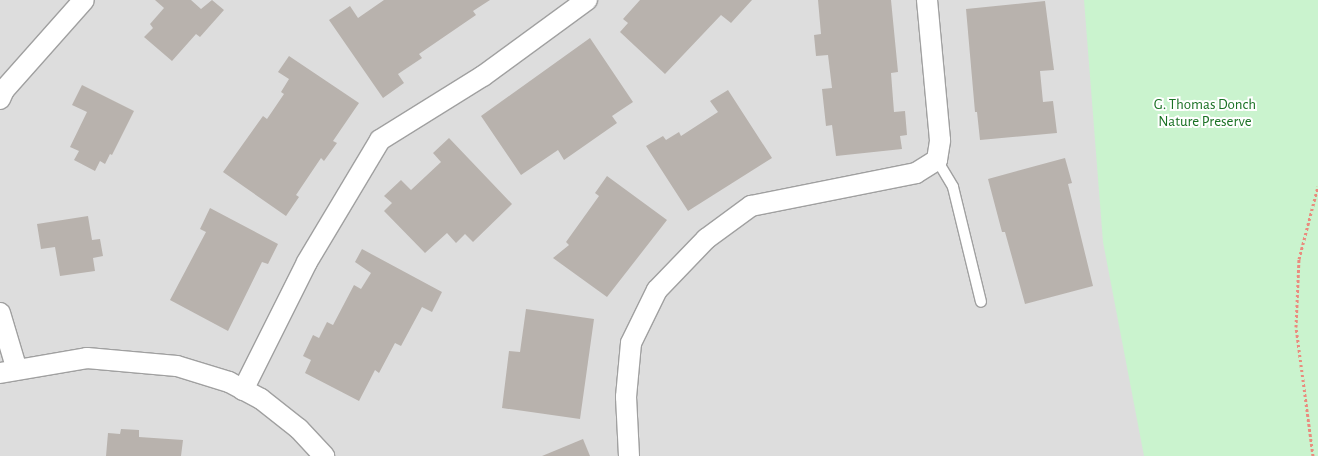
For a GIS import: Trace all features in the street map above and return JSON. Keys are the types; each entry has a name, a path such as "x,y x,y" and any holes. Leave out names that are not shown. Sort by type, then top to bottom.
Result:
{"street":[{"path":"0,99 4,90 84,0"},
{"path":"243,390 307,262 380,140 482,76 587,0"},
{"path":"629,456 626,397 631,343 657,290 706,239 750,206 916,173 937,160 940,140 926,0"},
{"path":"0,313 8,372 87,358 178,366 229,382 261,399 299,429 324,456"}],"lane":[{"path":"937,160 953,187 981,302"}],"path":[{"path":"1312,456 1296,326 1299,259 1318,186"}],"shaded area":[{"path":"0,0 1318,0 1318,456 0,456"}],"green space":[{"name":"G. Thomas Donch Nature Preserve","path":"1084,0 1318,0 1318,456 1144,456 1103,242"}],"building":[{"path":"155,0 191,0 201,9 212,0 224,10 200,37 196,34 172,61 144,37 153,28 150,24 164,8"},
{"path":"384,0 490,0 473,11 476,15 419,54 422,58 398,74 404,83 383,98 329,20 350,6 358,18"},
{"path":"640,0 752,0 731,23 721,15 665,74 620,32 628,23 623,19"},
{"path":"818,0 891,0 898,72 891,73 894,112 905,111 907,135 900,136 902,149 836,156 832,125 826,126 822,89 832,88 828,55 816,56 814,35 821,34"},
{"path":"1045,1 1054,70 1040,71 1043,102 1053,101 1057,133 980,140 977,112 975,112 966,9"},
{"path":"590,38 633,102 612,116 617,123 564,160 558,150 521,175 481,116"},
{"path":"289,56 359,103 333,141 337,143 324,161 321,158 296,195 299,197 286,216 223,172 263,116 267,119 284,94 281,92 289,79 278,72"},
{"path":"82,85 134,111 112,155 110,154 105,164 100,161 95,171 74,160 79,151 70,147 87,112 72,105"},
{"path":"728,90 772,158 688,211 646,146 663,136 666,140 679,132 681,136 718,112 710,101"},
{"path":"449,138 512,204 473,242 465,234 456,243 447,233 425,253 384,211 392,203 384,196 401,180 411,190 441,162 433,153"},
{"path":"1065,158 1072,183 1068,184 1093,286 1025,304 1005,232 1002,232 988,179"},
{"path":"607,176 667,220 607,297 553,258 569,245 566,242 599,196 595,193"},
{"path":"210,208 278,244 268,264 262,262 228,331 170,300 206,232 200,229"},
{"path":"88,216 92,240 100,239 103,256 93,258 95,271 60,276 55,247 41,249 37,224"},
{"path":"362,249 442,292 432,312 422,307 401,346 395,343 379,373 375,370 359,401 305,373 311,360 303,356 313,335 319,338 327,322 333,325 354,285 361,289 371,273 355,262"},
{"path":"526,309 594,319 580,419 502,408 509,351 520,352"},
{"path":"121,429 139,430 139,437 183,440 181,456 106,456 108,433 120,434"},
{"path":"583,439 590,456 542,456"}]}
